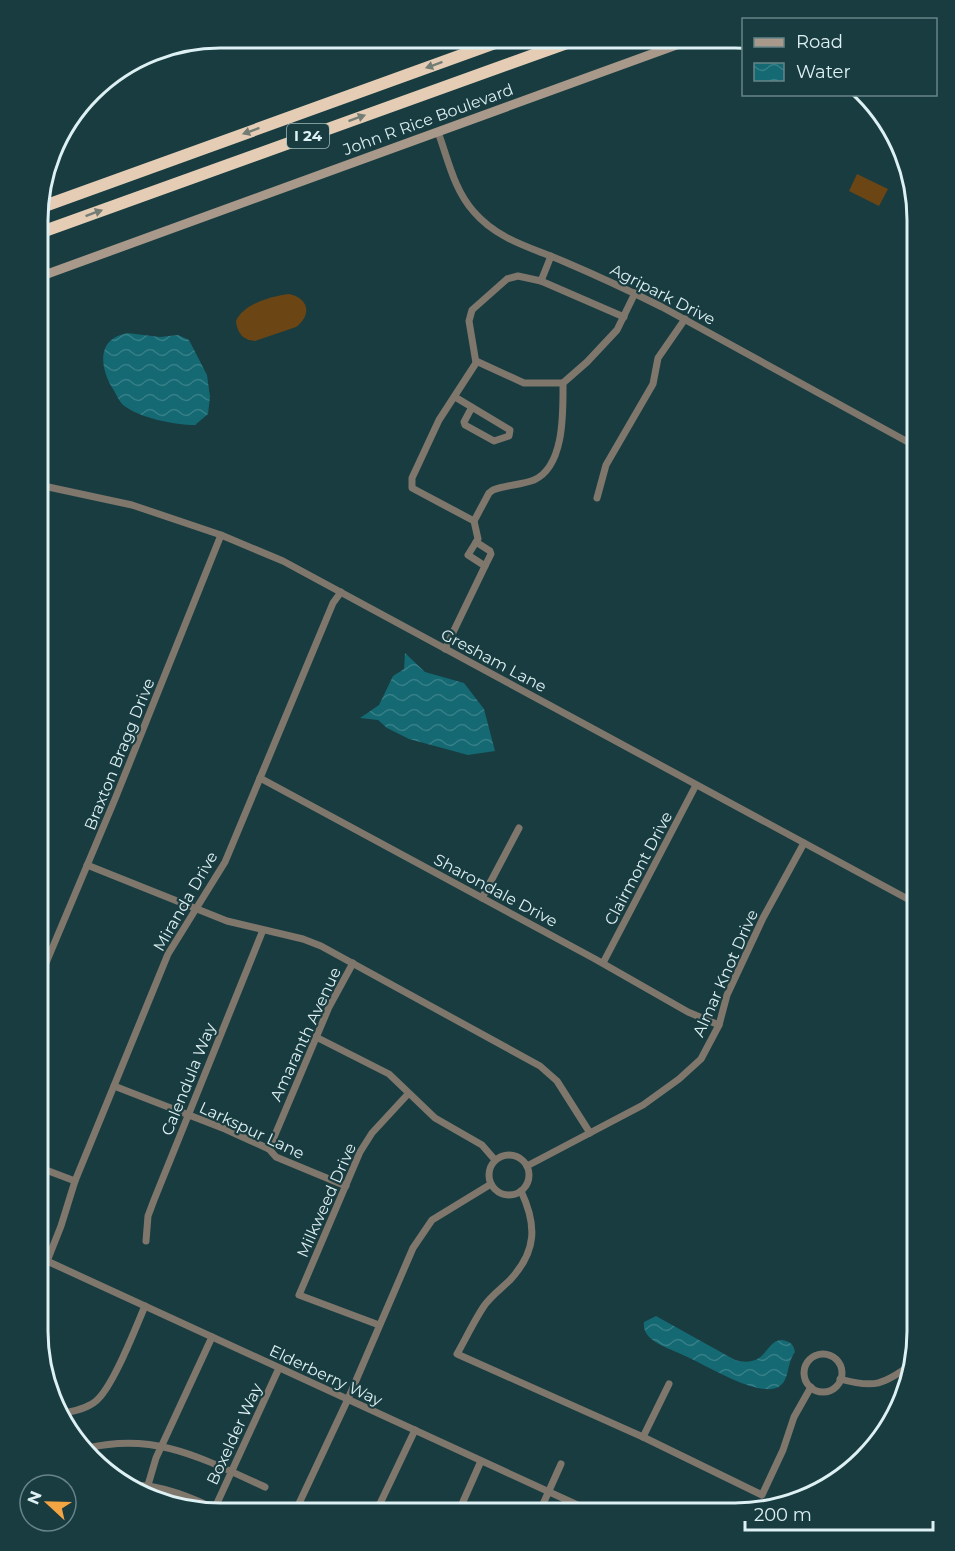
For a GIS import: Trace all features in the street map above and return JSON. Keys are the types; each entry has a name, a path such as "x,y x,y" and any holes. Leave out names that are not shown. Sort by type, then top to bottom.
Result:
{"highway":[{"name":"I 24","path":"49,205 481,48"},
{"name":"I 24","path":"48,230 553,48"}],"street":[{"name":"John R Rice Boulevard","path":"48,274 668,48"},
{"name":"Agripark Drive","path":"438,132 456,185 472,210 489,228 513,241 635,293 907,441"},
{"path":"541,280 551,256"},
{"path":"474,521 412,488 411,483 426,443 476,362 469,321 472,310 507,279 518,276 541,280 624,317"},
{"path":"476,362 524,383 563,383 588,362 614,335 635,293"},
{"path":"597,498 606,465 653,384 658,358 685,319"},
{"path":"485,566 468,555 478,539 474,521 489,493 534,480 541,476 551,462 560,440 563,421 563,383"},
{"path":"455,397 472,407 510,430 509,436 494,441 465,425 464,422 472,407"},
{"name":"Gresham Lane","path":"48,486 132,506 221,535 283,561 907,899"},
{"name":"Braxton Bragg Drive","path":"48,957 221,535"},
{"path":"445,649 491,554 476,542"},
{"name":"Miranda Drive","path":"48,1258 75,1181 168,954 225,862 333,603 341,592"},
{"name":"Sharondale Drive","path":"260,778 603,963 688,1012 719,1025"},
{"name":"Clairmont Drive","path":"603,963 696,785"},
{"path":"482,898 519,828"},
{"name":"Almar Knot Drive","path":"527,1166 643,1105 679,1079 701,1059 719,1025 727,995 764,917 804,843"},
{"path":"87,865 227,921 303,939 353,963 540,1066 557,1081 590,1133"},
{"name":"Calendula Way","path":"146,1241 148,1216 154,1200 263,930"},
{"name":"Amaranth Avenue","path":"268,1149 329,1006 353,963"},
{"path":"316,1037 381,1070 435,1118 482,1145 495,1160"},
{"name":"Larkspur Lane","path":"114,1086 268,1149 276,1157 346,1186"},
{"name":"Milkweed Drive","path":"379,1325 300,1295 365,1143 408,1094"},
{"path":"512,1155 519,1157 527,1166 528,1181 521,1191 506,1194 499,1192 491,1184 489,1170 495,1160 512,1155"},
{"path":"48,1171 75,1181"},
{"path":"299,1503 348,1399 413,1248 427,1226 438,1216 491,1184"},
{"path":"521,1191 531,1222 533,1238 527,1258 512,1278 485,1305 457,1354 643,1437 762,1495 783,1450 794,1417 811,1387"},
{"name":"Elderberry Way","path":"48,1261 573,1503"},
{"path":"68,1411 95,1402 107,1389 145,1306"},
{"path":"148,1485 162,1445 212,1337"},
{"path":"819,1354 827,1354 838,1362 841,1372 840,1379 836,1386 829,1390 819,1391 805,1380 804,1372 809,1360 819,1354"},
{"name":"Boxelder Way","path":"217,1503 279,1368"},
{"path":"840,1379 873,1385 894,1377 902,1371"},
{"path":"643,1437 669,1384"},
{"path":"380,1503 414,1430"},
{"path":"93,1447 106,1444 141,1443 162,1445 187,1452 264,1487"},
{"path":"462,1503 481,1461"},
{"path":"544,1503 561,1464"},
{"path":"144,1485 180,1493 198,1502"}],"shaded area":[{"path":"857,174 888,189 879,206 849,191"},
{"path":"289,294 301,299 306,308 304,317 296,327 255,341 241,335 236,321 245,310 267,299"}],"water":[{"path":"127,333 160,337 178,335 189,340 207,375 210,397 208,414 195,425 178,424 138,414 123,405 107,377 103,355 108,343 115,337"},
{"path":"405,653 425,672 464,683 484,709 495,751 468,755 409,739 387,728 378,720 360,718 379,705 393,676 404,669"},
{"path":"656,1316 738,1361 756,1360 774,1343 781,1340 788,1342 795,1352 784,1382 772,1389 747,1385 664,1346 651,1339 644,1329 644,1322"}]}
